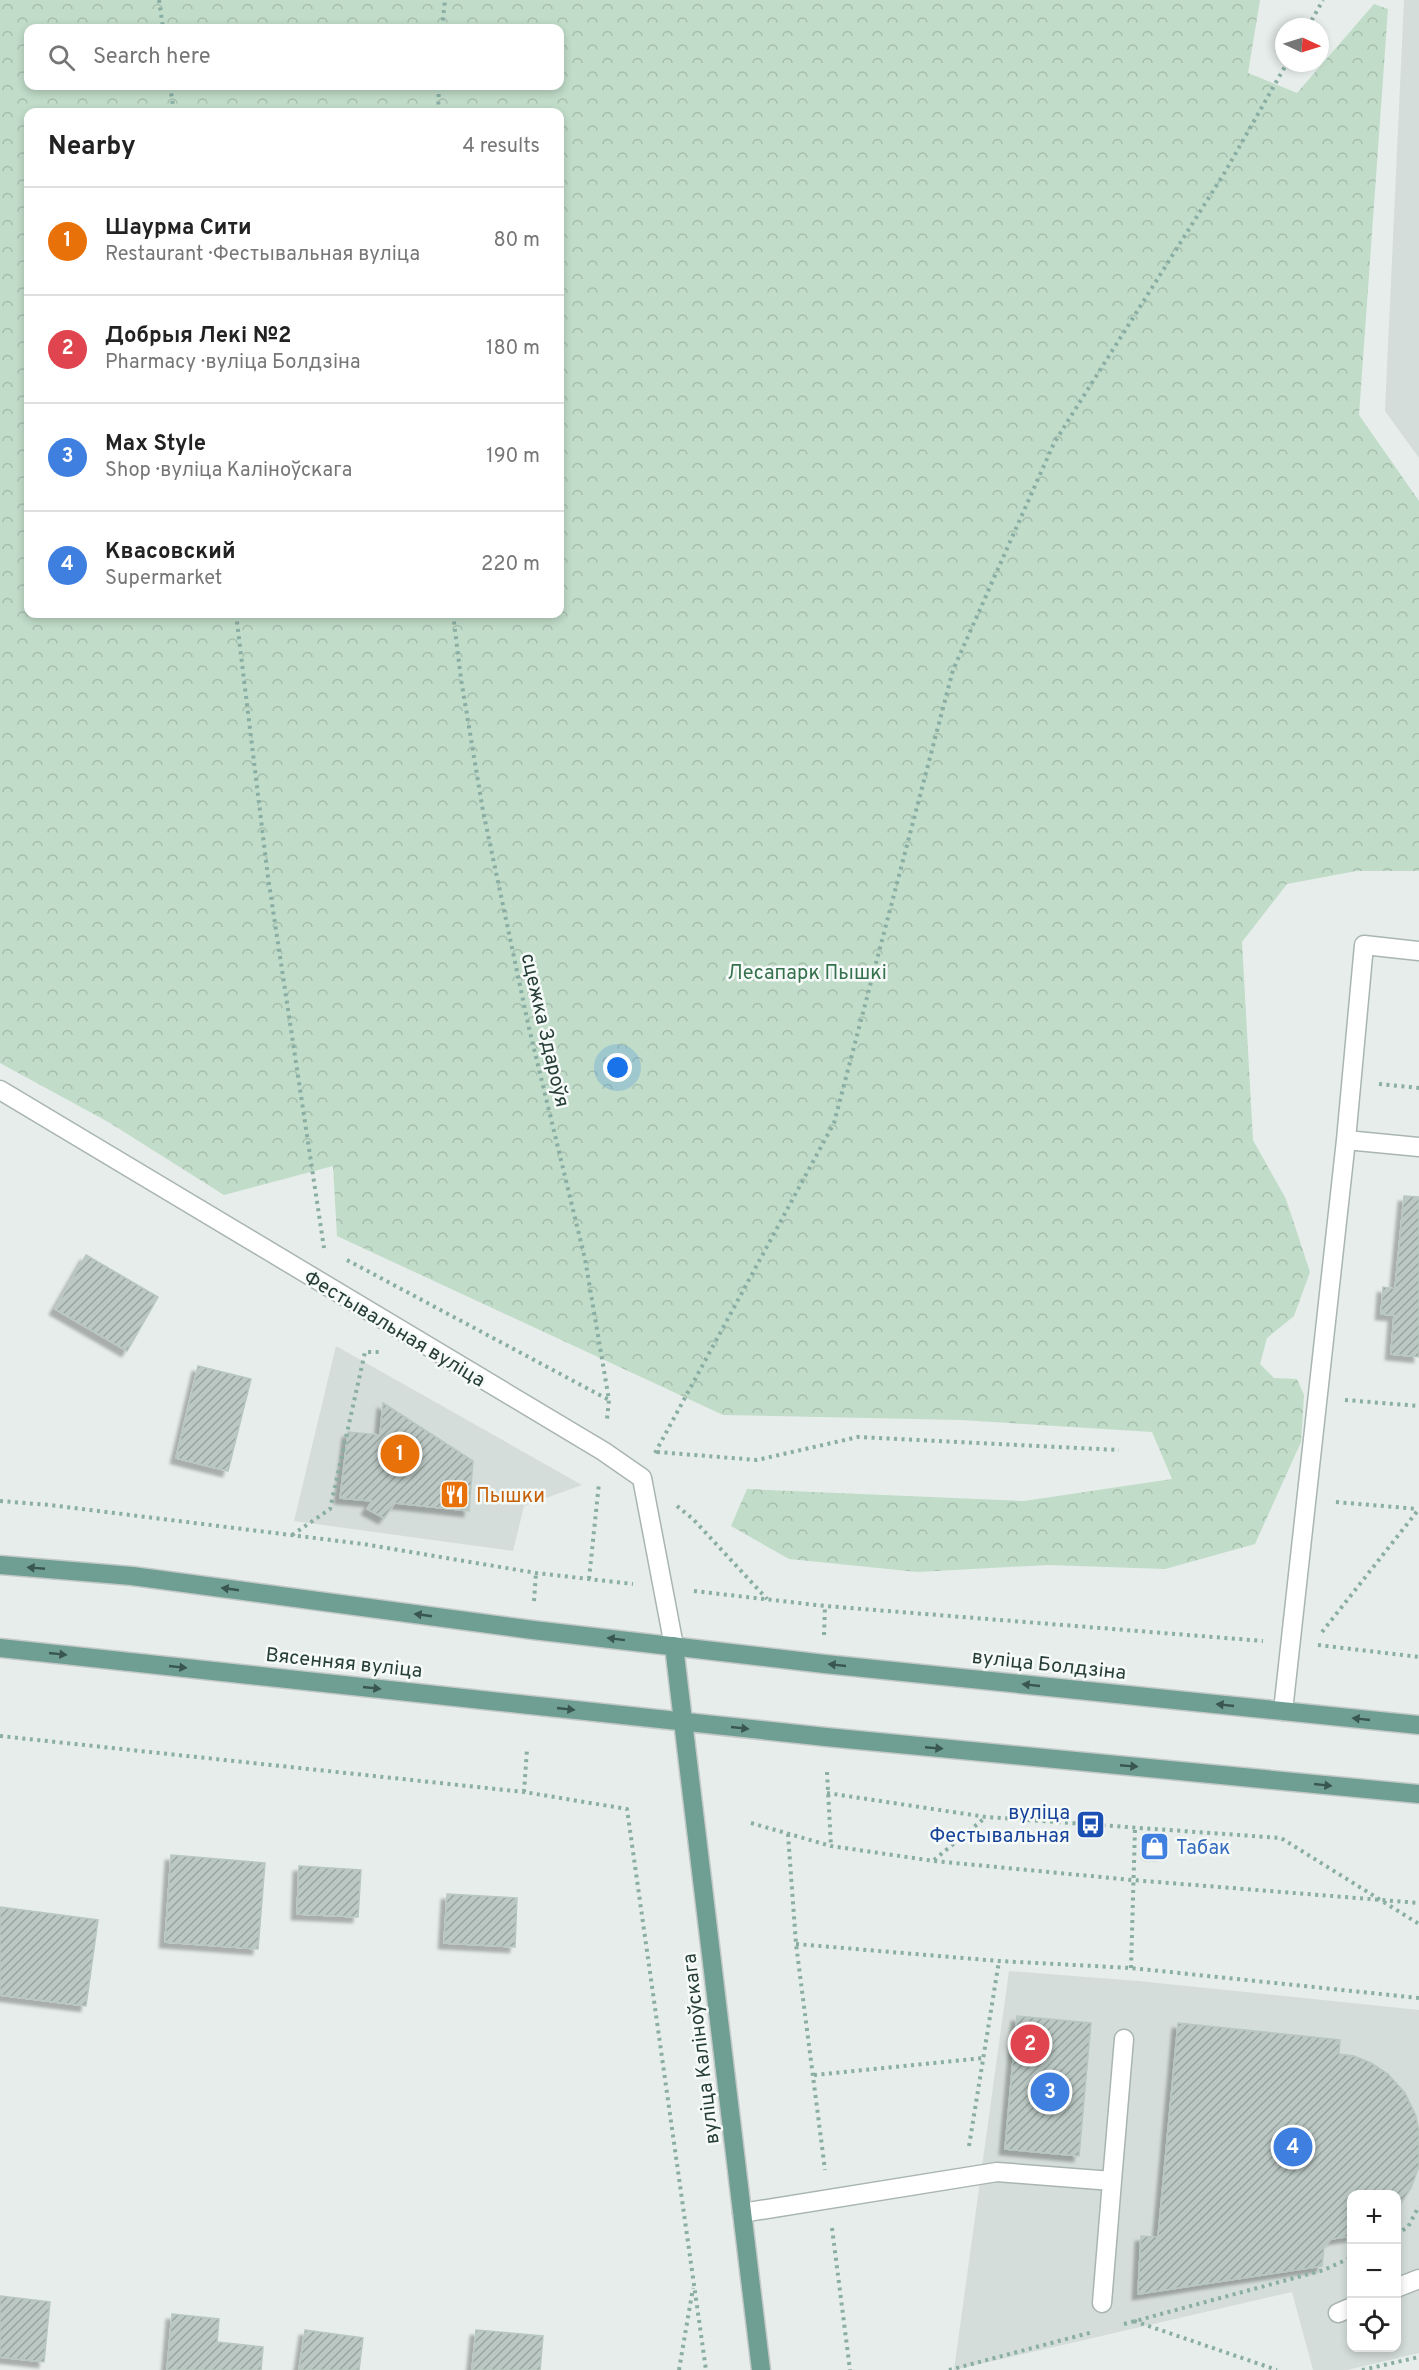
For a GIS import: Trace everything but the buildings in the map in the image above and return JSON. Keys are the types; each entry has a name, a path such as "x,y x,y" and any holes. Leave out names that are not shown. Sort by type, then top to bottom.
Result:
{"main road":[{"path":"0,1565 132,1576 674,1646"},
{"name":"вуліца Болдзіна","path":"674,1646 835,1665 1419,1725"},
{"name":"вуліца Каліноўскага","path":"674,1646 761,2370"},
{"name":"Вясенняя вуліца","path":"0,1648 682,1722"},
{"path":"682,1722 1419,1794"}],"street":[{"path":"1283,1711 1346,1140 1364,945 1419,951"},
{"name":"Фестывальная вуліца","path":"0,1090 603,1451 642,1478"},
{"path":"1346,1140 1419,1147"},
{"path":"642,1478 674,1646"},
{"path":"1102,2303 1124,2039"},
{"path":"742,2213 997,2172 1112,2181"},
{"path":"1401,2287 1419,2279"}],"path":[{"path":"159,0 162,24"},
{"path":"442,24 445,0"},
{"path":"1313,18 1323,0"},
{"path":"767,1599 693,1519 642,1478 834,1124 953,670 1054,443 1225,172 1282,72"},
{"path":"171,90 173,108"},
{"path":"438,108 439,90"},
{"path":"236,618 268,877 323,1248 334,1253"},
{"name":"сцежка Здароўя","path":"453,618 483,811 529,1028 585,1259 609,1400 589,1578"},
{"path":"1352,1081 1419,1088"},
{"path":"344,1259 609,1400"},
{"path":"292,1535 330,1509 365,1352 388,1353"},
{"path":"1318,1397 1419,1407"},
{"path":"656,1452 757,1460 858,1437 1119,1450"},
{"path":"1307,1500 1419,1509 1312,1645 1419,1656"},
{"path":"0,1501 50,1505 363,1544 536,1573 825,1606 1292,1644"},
{"path":"534,1601 536,1573"},
{"path":"824,1635 825,1606"},
{"path":"0,1736 524,1792 627,1809 706,2370"},
{"path":"524,1792 527,1749"},
{"path":"827,1772 831,1846"},
{"path":"827,1793 986,1817 1281,1838 1419,1924"},
{"path":"934,1861 986,1817"},
{"path":"751,1823 831,1846 934,1861 1132,1880 1419,1903"},
{"path":"1131,1968 1132,1880 1136,1827"},
{"path":"788,1834 796,1944 850,2370"},
{"path":"796,1944 999,1961 1131,1968 1419,1998"},
{"path":"964,2177 999,1961"},
{"path":"814,2075 982,2058"},
{"path":"1401,2232 1408,2228 1419,2206"},
{"path":"1122,2324 1324,2270 1347,2259"},
{"path":"679,2370 694,2283"},
{"path":"1134,2321 1277,2370"},
{"path":"949,2370 1099,2330"},
{"path":"1362,2370 1419,2357"},
{"path":"971,2370 974,2364"}],"shaded area":[{"path":"1404,0 1419,0 1419,458 1385,411"},
{"path":"336,1346 582,1485 524,1506 513,1551 294,1521"},
{"path":"1009,1971 1138,1981 1419,2010 1419,2353 1347,2370 1313,2370 1292,2292 954,2370"}],"green space":[{"name":"Лесапарк Пышкі","path":"0,0 1260,0 1248,73 1297,93 1315,72 1329,72 1329,56 1374,4 1388,9 1359,415 1419,501 1419,871 1356,871 1287,884 1242,942 1253,1140 1286,1199 1310,1272 1294,1316 1267,1338 1260,1364 1274,1378 1297,1379 1304,1395 1301,1442 1255,1544 1165,1569 1048,1565 918,1572 789,1559 731,1526 747,1489 1024,1501 1172,1479 1152,1432 961,1420 723,1415 337,1236 333,1166 224,1195 110,1123 0,1063"}],"place":[{"name":"Шаурма Сити","path":"400,1454"},
{"name":"Пышки","path":"455,1495"},
{"name":"вуліца Фестывальная","path":"1091,1824"},
{"name":"Табак","path":"1155,1847"},
{"name":"Добрыя Лекі №2","path":"1030,2044"},
{"name":"Max Style","path":"1050,2092"},
{"name":"Квасовский","path":"1293,2147"}]}
